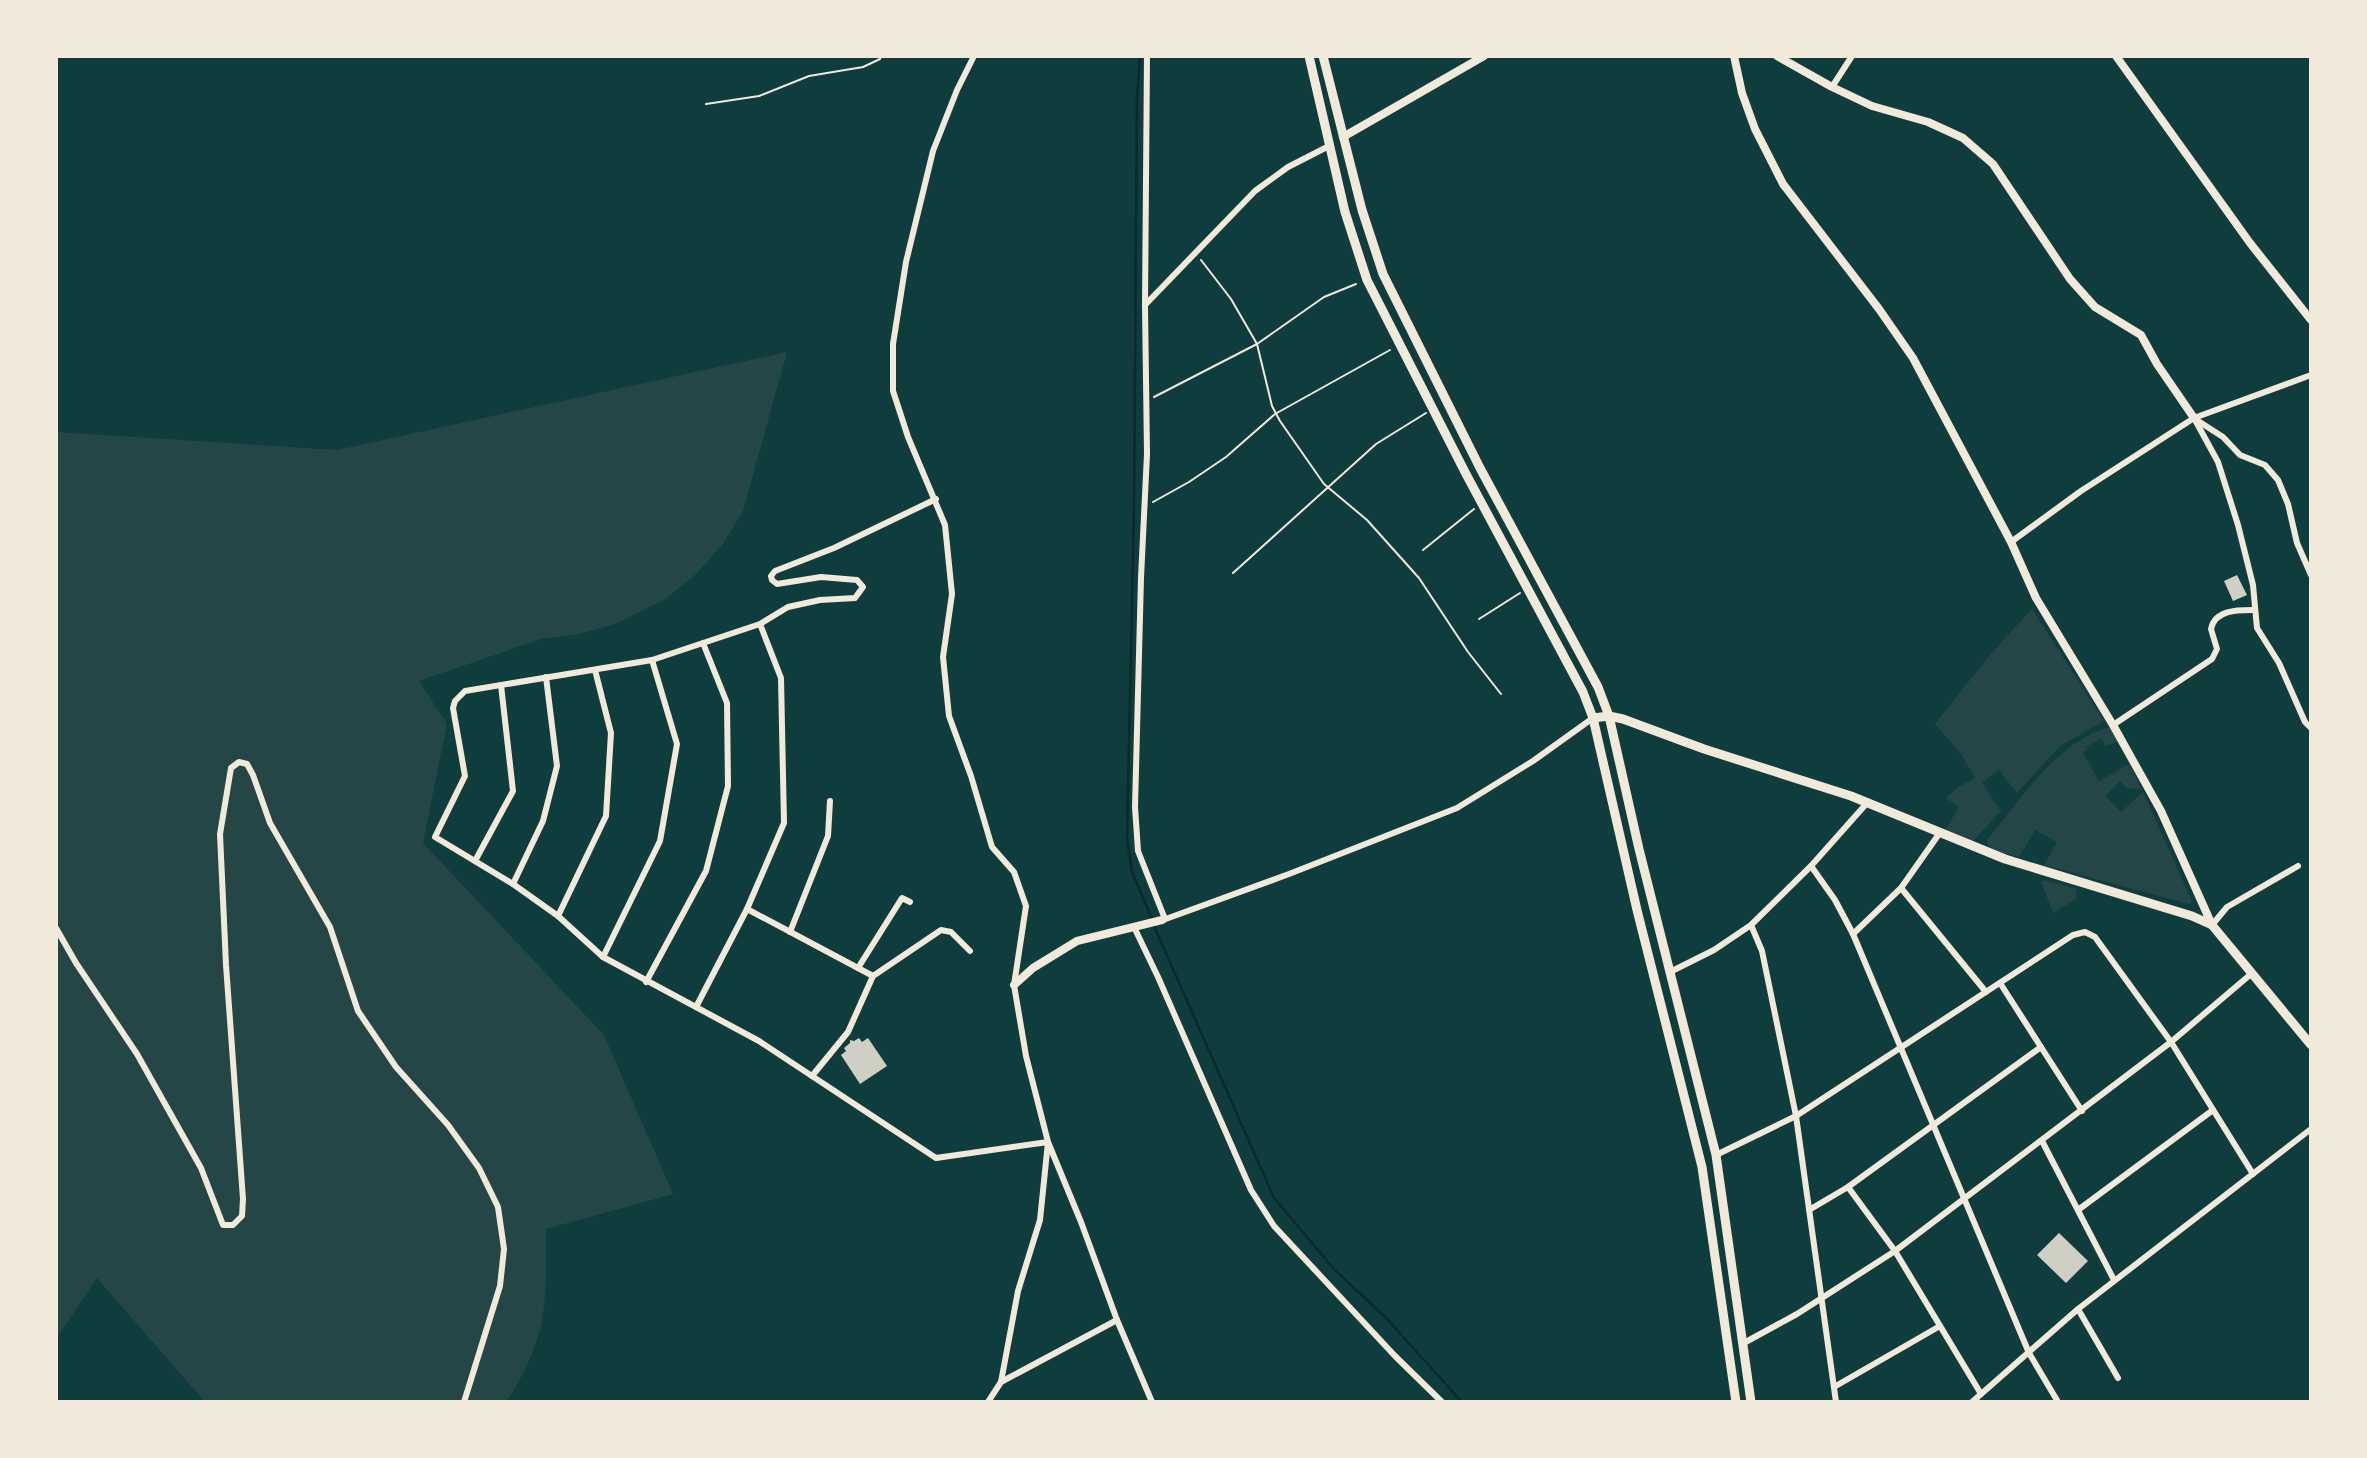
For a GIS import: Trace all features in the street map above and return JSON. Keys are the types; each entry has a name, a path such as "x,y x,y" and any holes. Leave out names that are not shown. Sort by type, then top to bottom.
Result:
{"main road":[{"path":"1309,56 1346,212 1367,280 1583,692 1592,718 1702,1167 1736,1402"},
{"path":"1323,56 1362,210 1383,274 1480,468 1598,687 1609,716 1639,849 1716,1155 1751,1402"},
{"path":"1592,718 1609,716 1867,803 2006,859 2181,912 2212,925 2311,1045"}],"street":[{"path":"974,56 957,90 933,151 906,262 893,344 893,391 908,437 945,525 952,594 943,657 949,716 992,846 1014,872 1027,906 1014,985 1026,1056 1048,1142 1152,1402"},
{"path":"1147,56 1147,454 1140,592 1135,807 1139,851 1163,919"},
{"path":"1343,137 1484,56"},
{"path":"1734,56 1742,93 1755,129 1783,184 1913,358 2011,542 2036,598 2113,725 2161,811 2212,925 2227,907 2298,866"},
{"path":"1777,56 1872,106 1928,122 1963,138 1993,164 2070,279 2095,307 2141,335 2157,364 2194,418 2218,462 2253,585 2257,628 2279,663 2305,722 2311,728"},
{"path":"1832,87 1852,56"},
{"path":"2116,56 2250,243 2311,320"},
{"path":"1145,305 1236,210 1266,183 1288,167 1331,145"},
{"path":"2011,542 2081,491 2194,418 2311,375"},
{"path":"2194,418 2223,437 2240,455 2265,465 2278,481 2288,504 2297,542 2311,575"},
{"path":"936,499 834,548 774,572 772,580 777,584 821,577 857,580 863,587 859,595 850,600 820,600 788,607 760,624 652,660 465,691 455,701 453,708 465,776 436,836 558,916 603,957 759,1041 936,1158 1048,1142"},
{"path":"2113,725 2212,659 2217,649 2211,629 2217,618 2238,610 2255,610"},
{"path":"696,1007 747,909 784,823 781,678 760,624"},
{"path":"646,982 706,872 728,786 727,703 703,643"},
{"path":"603,957 660,841 677,744 652,660"},
{"path":"558,916 606,816 611,733 595,670"},
{"path":"513,884 543,821 557,766 546,677"},
{"path":"475,861 513,792 501,685"},
{"path":"1014,985 1033,968 1077,941 1163,919 1289,874 1457,808 1534,761 1592,718"},
{"path":"56,928 76,963 137,1054 195,1156 223,1225 233,1225 242,1216 243,1199 226,965 220,834 231,768 239,762 247,764 270,823 330,927 358,1012 396,1067 448,1125 479,1168 498,1208 504,1249 500,1286 464,1402"},
{"path":"790,932 828,836 830,801"},
{"path":"1670,972 1714,950 1751,925 1811,866 1867,803"},
{"path":"1853,934 1901,888 1939,834"},
{"path":"1811,866 1835,900 1853,934 2029,1353 2058,1402"},
{"path":"1901,888 1986,992"},
{"path":"858,968 902,898 910,902"},
{"path":"747,909 873,976"},
{"path":"1751,925 1762,951 1796,1116 1836,1402"},
{"path":"1134,927 1251,1190 1274,1226 1395,1356 1442,1402"},
{"path":"812,1076 848,1032 873,976 941,930 951,932 971,951"},
{"path":"1716,1155 1796,1116 2081,932 2095,937 2171,1042 2253,1174"},
{"path":"1742,1344 1821,1300 1895,1251 2171,1042 2251,974"},
{"path":"2000,983 2082,1111"},
{"path":"1809,1210 1848,1187 2041,1047"},
{"path":"2078,1210 2213,1110"},
{"path":"1972,1402 2114,1280 2311,1129"},
{"path":"2042,1141 2114,1280"},
{"path":"988,1402 1001,1382 1018,1291 1040,1220 1048,1142"},
{"path":"1848,1187 1895,1251 1981,1394"},
{"path":"2078,1309 2119,1378"},
{"path":"1001,1382 1117,1320"},
{"path":"1834,1387 1940,1326"}],"path":[{"path":"706,104 759,96 809,76 872,64 881,56"},
{"path":"1196,254 1220,282 1257,344 1275,414 1328,487 1367,520 1419,578 1468,652 1501,694"},
{"path":"1150,399 1257,344 1324,297 1367,280"},
{"path":"1152,502 1189,482 1216,463 1275,414 1390,350"},
{"path":"1233,573 1376,444 1433,409"},
{"path":"1423,550 1482,503"},
{"path":"1479,620 1528,588"}],"shaded area":[{"path":"787,352 743,511 723,544 697,573 667,598 616,624 579,634 541,639 419,681 447,724 423,843 604,1035 673,1194 546,1229 542,1319 526,1368 506,1402 205,1402 97,1278 56,1339 56,432 337,450"},
{"path":"2032,609 2104,721 2060,746 2017,793 1999,770 1982,783 2001,811 1972,842 1946,829 1959,807 1946,798 1958,787 1975,778 1961,754 1935,724 1989,656"},
{"path":"2109,727 2118,742 2105,746 2101,739 2086,747 2088,750 2083,753 2099,781 2129,764 2142,790 2127,788 2120,781 2105,796 2121,812 2143,792 2191,899 2189,904 2044,865 2057,842 2035,830 2019,857 1994,850 1988,845 1987,840 2040,774 2072,746"},
{"path":"2042,880 2076,888 2076,899 2053,913"}],"building":[{"path":"2237,575 2247,595 2233,601 2224,581"},
{"path":"859,1038 862,1042 868,1038 887,1066 860,1084 841,1055 846,1051 844,1048 850,1040"},
{"path":"2059,1233 2088,1261 2066,1283 2037,1255"}],"waterway":[{"path":"1140,56 1137,98 1134,509 1127,838 1132,872 1152,919"},
{"path":"1154,926 1274,1198 1334,1269 1386,1318 1462,1402"}]}
